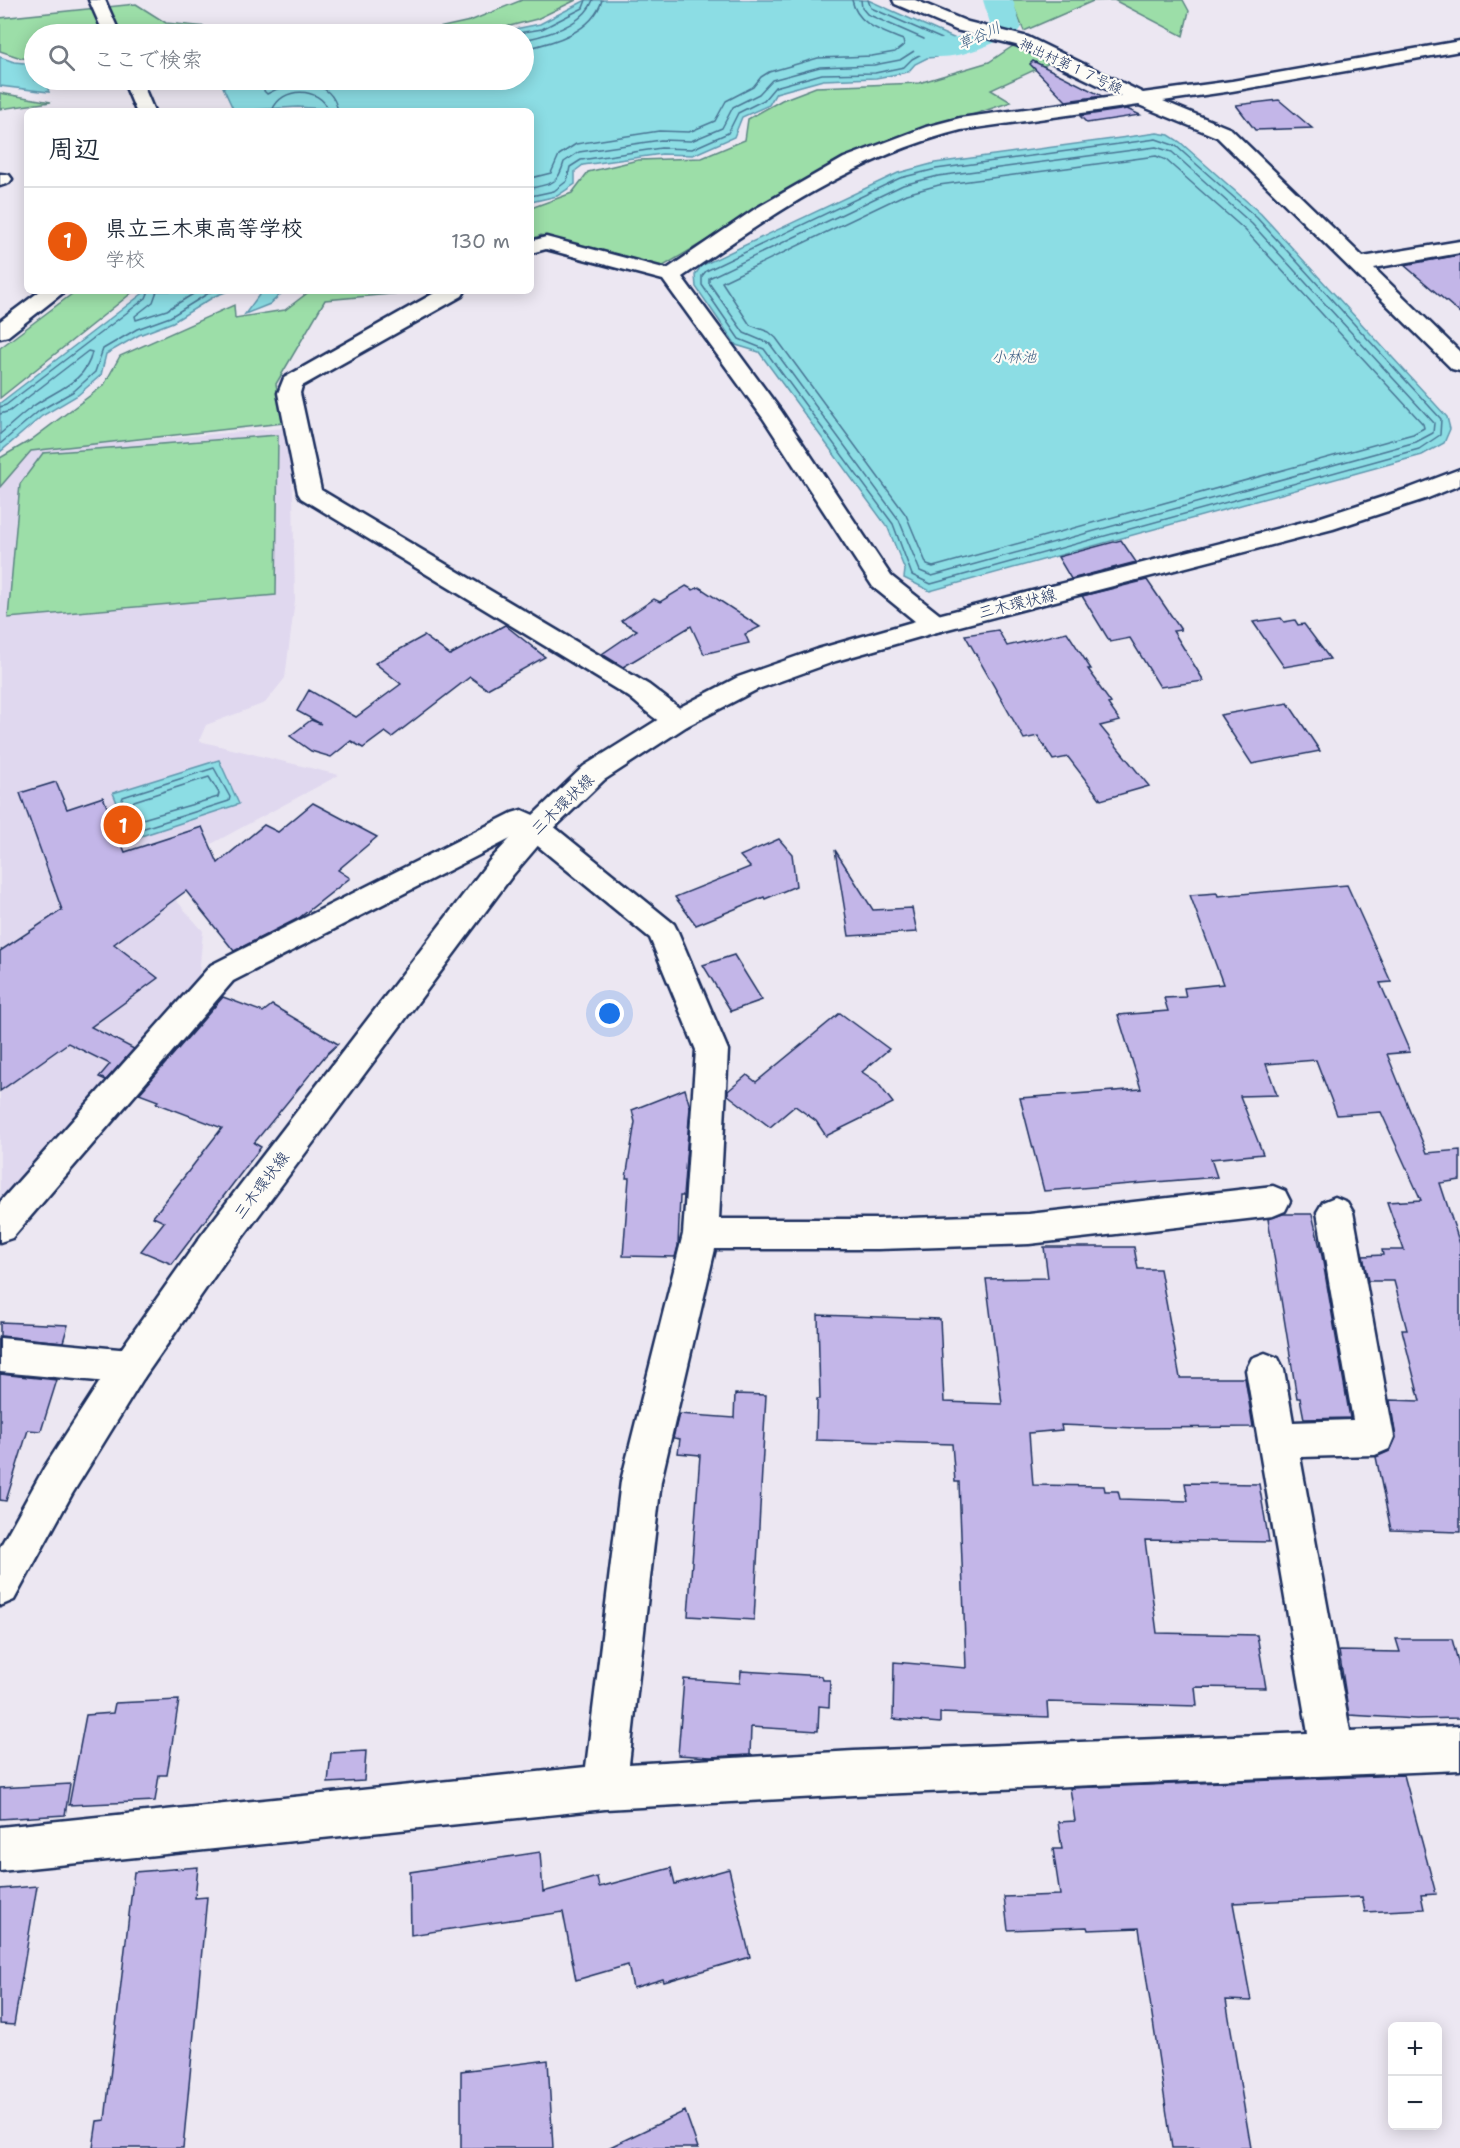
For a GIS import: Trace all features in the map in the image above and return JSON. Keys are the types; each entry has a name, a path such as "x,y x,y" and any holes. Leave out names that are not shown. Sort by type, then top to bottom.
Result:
{"street":[{"path":"97,0 108,24"},
{"name":"神出村第１７号線","path":"901,0 962,26 1022,41 1139,98 1224,133 1460,364"},
{"path":"670,276 762,213 851,162 933,131 960,124 1337,69 1460,46"},
{"path":"136,90 144,108"},
{"path":"534,246 546,243 670,276 773,416 882,581 935,624"},
{"path":"1360,264 1460,247"},
{"path":"0,331 50,294"},
{"path":"449,294 292,383 289,393 310,494 639,692 677,720"},
{"name":"三木環状線","path":"0,1586 58,1481 130,1367 221,1238 501,868 537,828 594,773 677,720 748,683 827,655 935,624 1324,524 1419,493 1460,476"},
{"path":"0,1227 222,973 522,820 537,828 663,932 712,1050 701,1234 641,1481 605,1787"},
{"path":"701,1234 878,1234 1029,1229 1273,1200"},
{"path":"1277,1440 1375,1437 1335,1212"},
{"path":"0,1355 130,1367"},
{"path":"1265,1370 1332,1754"},
{"path":"0,1849 605,1787 854,1773 1460,1748"}],"shaded area":[{"path":"286,428 293,492 295,600 285,678 265,703 206,725 199,741 339,775 154,875 203,931 199,975 0,1204 0,480 26,450"}],"green space":[{"path":"522,0 576,0 537,19 517,24 456,24 470,21"},
{"path":"1011,0 1114,0 1093,1 1024,31"},
{"path":"1114,0 1183,0 1189,11 1183,36"},
{"path":"136,4 166,23 176,24 24,24 24,58 0,51 0,18"},
{"path":"1016,44 1054,61 991,90 1011,102 848,156 660,268 541,235 534,238 534,207 572,193 588,172 638,160 702,158 745,140 748,119 782,100 816,87 919,83 989,62"},
{"path":"0,93 51,102 0,109"},
{"path":"72,294 130,294 0,398 0,348"},
{"path":"306,294 391,294 325,300 276,384 283,423 31,451 0,487 0,458 31,440 104,385 120,356 234,305 235,318 285,310"},
{"path":"278,435 276,595 8,618 20,484 43,453"}],"water":[{"path":"586,0 868,0 958,40 937,57 927,58 915,64 908,72 876,78 823,80 776,93 769,105 742,117 734,137 693,155 662,154 583,165 575,171 575,184 557,196 534,201 534,108 233,108 224,90 534,90 534,25"},
{"path":"0,57 24,63 24,89 0,86"},
{"name":"小林池","path":"1157,133 1169,135 1180,142 1261,214 1447,417 1450,429 1444,443 1422,455 930,591 904,578 905,570 888,528 759,352 736,345 696,287 695,275 701,266 898,173 935,163"},
{"path":"142,294 220,294 173,322 139,335 106,354 101,375 78,395 42,416 0,452 0,403"},
{"path":"260,294 281,294 270,304 245,314"},
{"path":"219,760 239,804 132,839 113,793"}],"building":[{"path":"1033,61 1102,96 1066,101 1030,64"},
{"path":"1279,100 1312,128 1255,130 1236,105"},
{"path":"1127,109 1140,115 1087,123 1080,116"},
{"path":"1460,255 1460,313 1404,265"},
{"path":"1121,540 1136,562 1071,579 1058,557"},
{"path":"1147,580 1181,630 1173,631 1204,681 1160,687 1130,638 1110,642 1082,596"},
{"path":"686,586 693,590 699,587 760,627 745,634 749,643 704,654 691,626 623,667 602,654 637,630 621,621 654,599 660,602"},
{"path":"1281,618 1284,622 1295,620 1298,625 1304,624 1330,659 1284,667 1253,622"},
{"path":"505,625 545,657 487,689 470,677 392,737 385,732 363,748 351,741 331,757 311,751 290,736 311,720 321,724 297,711 309,690 356,717 401,684 375,663 424,636 450,655"},
{"path":"998,630 1007,646 1067,632 1120,721 1100,726 1149,786 1101,800 1068,757 1053,760 1038,736 1024,739 965,635"},
{"path":"1288,703 1320,751 1252,764 1220,715"},
{"path":"56,782 67,809 103,797 125,852 202,827 218,863 264,825 278,832 313,803 377,837 338,870 350,878 299,918 234,951 186,891 114,944 158,978 91,1027 134,1049 106,1080 99,1077 110,1064 68,1043 0,1091 0,951 62,910 20,793"},
{"path":"779,839 792,854 796,886 696,925 675,897 750,867 740,856"},
{"path":"835,850 873,910 912,908 917,932 849,936"},
{"path":"1347,885 1391,982 1380,983 1410,1052 1387,1054 1427,1153 1460,1150 1460,1180 1440,1183 1460,1244 1460,1532 1391,1530 1376,1457 1390,1451 1396,1438 1390,1400 1420,1401 1402,1330 1407,1330 1394,1281 1368,1281 1363,1256 1383,1255 1382,1250 1404,1250 1387,1202 1421,1200 1381,1112 1337,1115 1316,1060 1266,1064 1277,1095 1240,1096 1263,1154 1211,1159 1217,1177 1044,1191 1020,1098 1141,1089 1118,1015 1168,1011 1164,998 1186,997 1184,988 1223,984 1190,895 1217,893 1218,896"},
{"path":"734,955 762,1000 731,1011 703,965"},
{"path":"223,997 263,1012 272,1005 338,1044 325,1056 254,1143 261,1147 172,1264 141,1251 164,1222 153,1217 222,1128 156,1103 158,1101 139,1094"},
{"path":"840,1013 889,1049 862,1072 877,1082 893,1103 826,1136 816,1121 795,1106 770,1127 728,1095 728,1091 747,1075 756,1082"},
{"path":"685,1089 690,1107 683,1196 680,1196 678,1246 675,1257 623,1256 629,1178 626,1178 635,1122 632,1110"},
{"path":"1283,1214 1312,1214 1322,1256 1350,1418 1304,1419 1300,1398 1297,1398 1268,1219"},
{"path":"1044,1247 1134,1247 1138,1269 1160,1269 1180,1378 1245,1378 1253,1427 1137,1428 1061,1425 1062,1430 1029,1433 1033,1485 1104,1486 1105,1491 1118,1491 1120,1499 1188,1501 1185,1483 1259,1484 1269,1542 1145,1540 1157,1633 1257,1635 1266,1688 1195,1687 1197,1706 1047,1702 1048,1717 940,1713 940,1723 893,1719 894,1662 966,1668 959,1482 955,1482 952,1444 816,1440 817,1399 820,1399 818,1315 940,1319 944,1402 1002,1404 986,1279 1048,1278"},
{"path":"0,1322 68,1325 63,1342 0,1336"},
{"path":"0,1374 57,1380 41,1431 28,1430 6,1501 0,1500"},
{"path":"735,1394 766,1395 754,1620 688,1616 700,1455 678,1453 680,1439 673,1438 679,1414 734,1418"},
{"path":"1396,1639 1452,1639 1460,1669 1460,1718 1416,1719 1349,1715 1339,1651 1400,1652"},
{"path":"741,1671 822,1676 823,1680 830,1680 829,1707 819,1706 818,1731 751,1727 750,1755 711,1757 678,1755 684,1679 740,1683"},
{"path":"179,1700 167,1775 159,1775 155,1801 69,1805 86,1715 113,1713 115,1703"},
{"path":"366,1751 364,1781 328,1783 331,1753"},
{"path":"1404,1775 1436,1894 1421,1895 1424,1909 1365,1912 1362,1897 1233,1903 1251,2001 1226,2000 1251,2148 1172,2148 1139,1928 1008,1930 1004,1897 1060,1895 1053,1849 1062,1849 1058,1822 1075,1821 1070,1788"},
{"path":"70,1784 65,1815 0,1819 0,1788"},
{"path":"540,1852 543,1892 597,1877 599,1887 671,1868 675,1884 729,1869 750,1957 664,1982 663,1979 633,1988 628,1965 576,1980 563,1912 411,1935 410,1872"},
{"path":"198,1867 195,1898 207,1897 183,2148 93,2148 97,2121 105,2120 134,1872"},
{"path":"37,1886 14,2025 0,2024 0,1889"},
{"path":"548,2060 553,2148 461,2148 461,2071"},
{"path":"685,2111 698,2148 608,2148"}],"waterway":[{"name":"草谷川","path":"927,48 956,48 1006,27 998,0"}],"place":[{"name":"県立三木東高等学校","path":"123,825"}]}
